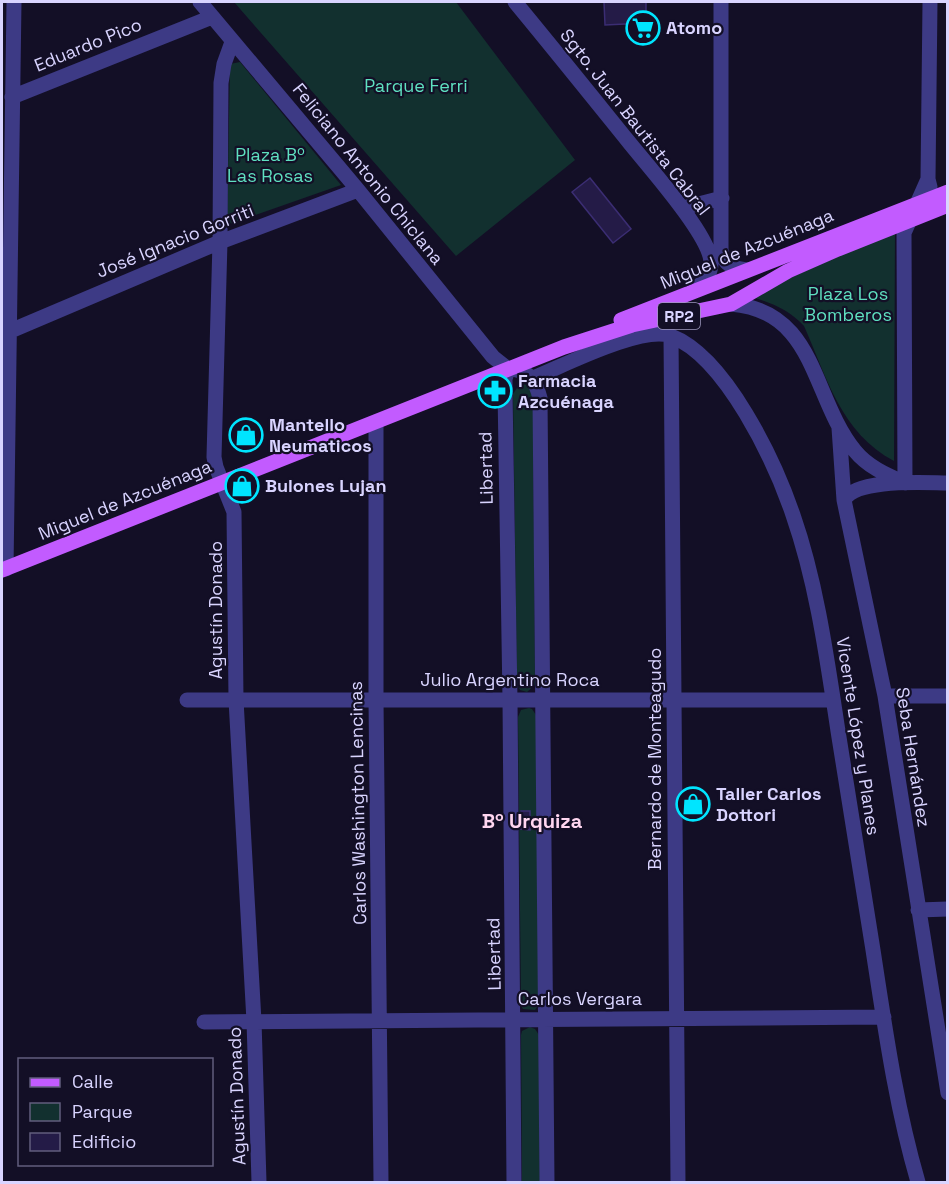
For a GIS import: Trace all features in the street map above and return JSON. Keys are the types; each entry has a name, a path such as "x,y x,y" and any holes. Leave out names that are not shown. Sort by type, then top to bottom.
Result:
{"main road":[{"name":"Miguel de Azcuénaga","path":"564,347 604,326 917,202 945,198"},
{"name":"Miguel de Azcuénaga","path":"4,569 564,347 632,325 731,304 788,271 908,221 945,198"}],"street":[{"path":"4,569 5,235 14,2"},
{"name":"Feliciano Antonio Chiclana","path":"200,2 358,190 486,349 508,369"},
{"name":"Sgto. Juan Bautista Cabral","path":"515,2 683,208 709,250 711,269 706,279 684,295"},
{"path":"721,2 721,250 722,259 729,266 747,270"},
{"path":"930,2 927,179 930,189 945,198"},
{"name":"Eduardo Pico","path":"12,97 212,17"},
{"name":"Agustín Donado","path":"232,42 224,64 221,83 220,242 214,456 216,467 234,512 236,700 254,1021 260,1182"},
{"path":"905,483 904,233 927,179"},
{"name":"José Ignacio Gorriti","path":"6,337 220,242 358,190"},
{"path":"683,208 722,198"},
{"name":"Seba Hernández","path":"731,304 756,307 794,334 803,346 839,428 855,451 868,463 905,483"},
{"path":"532,378 632,337 657,333 671,336"},
{"name":"Bernardo de Monteagudo","path":"671,336 678,1182"},
{"name":"Vicente López y Planes","path":"671,336 697,351 711,366 754,426 777,471 794,515 805,555 833,700 884,1017 903,1123 918,1182"},
{"path":"508,369 519,370 532,378 540,398 547,1182"},
{"name":"Libertad","path":"508,369 505,391 514,1019 514,1182"},
{"name":"Carlos Washington Lencinas","path":"376,422 376,700 381,1182"},
{"name":"Seba Hernández","path":"839,428 844,500 885,696 948,1093"},
{"path":"844,500 848,494 858,489 905,483 948,483"},
{"path":"885,696 948,696"},
{"name":"Julio Argentino Roca","path":"187,700 833,700"},
{"path":"918,910 948,909"},
{"name":"Carlos Vergara","path":"204,1022 884,1017"}],"green space":[{"name":"Parque Ferri","path":"234,2 456,2 575,160 456,256"},
{"name":"Plaza Bº Las Rosas","path":"240,62 341,185 227,225 230,64"},
{"name":"Plaza Los Bomberos","path":"895,231 894,461 876,449 848,420 829,384 804,326 782,309 755,298 783,281"},
{"path":"523,384 529,385 533,398 535,685 527,692 520,690 517,684 513,394"},
{"path":"529,708 536,715 539,1004 535,1010 523,1009 521,1006 518,717 521,710"},
{"path":"530,1027 535,1029 539,1035 540,1182 522,1182 521,1035 522,1031"}],"building":[{"path":"604,2 646,2 646,23 605,25"},
{"path":"590,178 631,229 613,243 572,192"},
{"path":"521,811 530,811 530,830 521,829"}],"place":[{"name":"Atomo","path":"643,28"},
{"name":"Farmacia Azcuénaga","path":"495,391"},
{"name":"Mantello Neumaticos","path":"246,435"},
{"name":"Bulones Lujan","path":"242,486"},
{"name":"Taller Carlos Dottori","path":"693,804"}],"district":[{"name":"Bº Urquiza","path":"532,821"}]}
